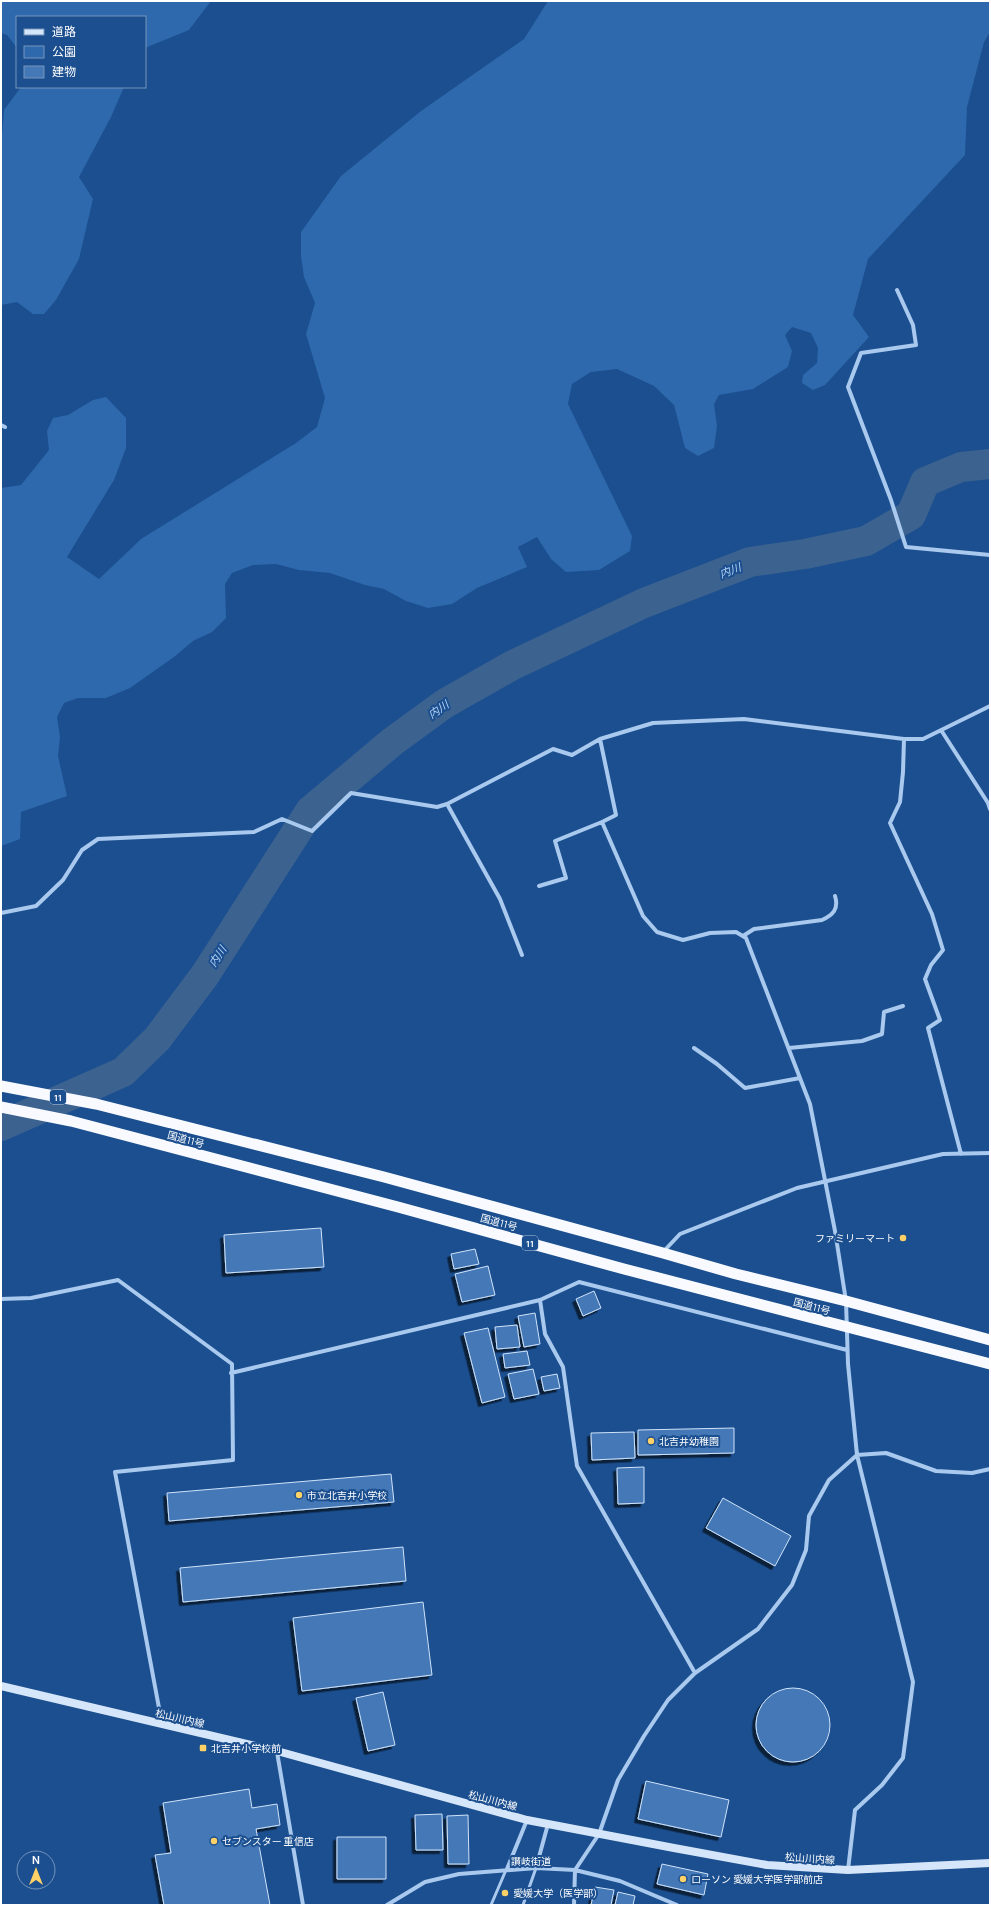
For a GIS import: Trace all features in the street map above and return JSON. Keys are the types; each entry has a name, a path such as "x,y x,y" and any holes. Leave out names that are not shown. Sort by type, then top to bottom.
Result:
{"highway":[{"name":"国道11号","path":"1,1086 96,1104 376,1175 663,1252 736,1274 846,1301 990,1340"},
{"name":"国道11号","path":"1,1107 71,1121 990,1364"}],"main road":[{"name":"松山川内線","path":"1,1686 277,1751 528,1820 767,1865 848,1870 990,1863"}],"street":[{"path":"897,290 913,325 916,345 861,353 848,387 891,500 906,547 990,555"},
{"path":"1,913 36,906 63,880 82,850 98,838 254,832 282,819 312,831 351,794 437,807 447,804 553,749 572,755 600,739 653,723 744,719 904,739 923,739 990,706"},
{"path":"941,730 988,803 990,809"},
{"path":"540,886 566,878 555,841 616,815 600,739"},
{"path":"904,739 900,802 890,823 932,914 944,950 927,970 926,979 940,1020 928,1028 961,1154"},
{"path":"447,804 500,899 522,955"},
{"path":"602,822 643,916 657,932 683,940 710,933 736,932 746,938 810,1104 836,1231 846,1301 847,1350 857,1455 912,1682 903,1758 882,1785 855,1810 848,1870"},
{"path":"743,936 754,929 822,920 829,917 835,911 837,904 835,896"},
{"path":"789,1048 862,1041 882,1034 884,1012 903,1006"},
{"path":"694,1048 717,1064 745,1088 800,1078"},
{"path":"663,1252 680,1234 797,1188 943,1154 990,1153"},
{"path":"1,1299 31,1298 118,1280 232,1364 233,1460 115,1472 162,1725"},
{"path":"231,1373 540,1300 579,1282 847,1350"},
{"path":"540,1300 544,1334 563,1367 577,1466 695,1674"},
{"path":"574,1905 575,1870 599,1834 618,1780 668,1700 695,1674 758,1629 792,1585 806,1550 809,1516 829,1480 857,1455 886,1454 936,1471 972,1473 990,1469"},
{"path":"277,1751 303,1905"},
{"path":"507,1869 528,1820"},
{"path":"536,1868 548,1824"},
{"name":"讃岐街道","path":"387,1905 425,1882 459,1874 507,1869 536,1868 575,1870 620,1881 677,1905"}],"lane":[{"path":"523,1905 536,1868"},
{"path":"492,1905 507,1869"}],"green space":[{"path":"1,1 211,1 189,30 146,48 146,16 16,16 16,47 7,35 1,33"},
{"path":"548,1 990,1 990,32 984,42 967,107 965,155 868,259 853,315 869,337 825,385 813,390 802,383 803,375 817,363 818,348 811,333 792,327 785,335 792,351 788,367 753,389 719,395 714,404 717,426 714,448 698,456 685,448 674,405 654,386 617,369 591,372 572,384 568,404 632,536 630,551 599,570 566,572 551,559 537,537 518,547 527,567 477,588 452,604 428,608 406,601 384,589 365,585 330,573 299,570 276,564 253,565 232,573 225,584 226,618 212,632 193,641 174,657 130,688 106,698 78,698 64,703 57,717 60,737 58,756 67,796 21,812 20,839 1,846 1,488 21,485 49,450 47,431 53,418 68,415 93,400 106,397 126,418 126,448 114,480 67,557 99,579 141,539 296,443 317,427 325,398 306,334 315,303 304,277 301,256 301,232 341,176 421,111 524,39"},
{"path":"20,88 124,88 111,117 79,177 93,199 79,259 56,300 44,314 33,314 17,302 1,305 1,149 4,110"}],"building":[{"path":"321,1228 324,1267 226,1273 224,1235"},
{"path":"475,1249 479,1264 454,1269 451,1254"},
{"path":"488,1266 495,1295 462,1302 455,1274"},
{"path":"594,1291 601,1308 583,1316 576,1299"},
{"path":"535,1313 540,1344 524,1347 518,1316"},
{"path":"517,1325 520,1347 497,1349 495,1327"},
{"path":"488,1328 505,1397 482,1403 464,1333"},
{"path":"527,1351 530,1365 505,1368 503,1354"},
{"path":"533,1369 539,1394 514,1399 508,1374"},
{"path":"557,1374 560,1388 544,1391 541,1377"},
{"path":"734,1428 734,1453 638,1455 638,1430"},
{"path":"634,1432 635,1458 592,1460 591,1433"},
{"path":"644,1467 644,1503 618,1504 617,1468"},
{"path":"391,1474 394,1502 169,1521 167,1493"},
{"path":"723,1498 791,1536 775,1566 706,1528"},
{"path":"403,1547 406,1581 183,1602 180,1568"},
{"path":"423,1602 432,1675 302,1691 293,1618"},
{"path":"793,1688 807,1691 819,1699 827,1711 830,1725 827,1739 819,1751 807,1759 793,1762 779,1759 767,1751 759,1739 756,1725 759,1711 767,1699 779,1691"},
{"path":"383,1692 395,1745 368,1751 356,1698"},
{"path":"646,1781 729,1800 721,1837 638,1819"},
{"name":"セブンスター 重信店","path":"249,1789 252,1808 277,1804 280,1825 256,1829 270,1905 164,1905 155,1855 171,1853 163,1803"},
{"path":"442,1814 443,1850 416,1850 415,1815"},
{"path":"468,1815 469,1864 448,1864 447,1816"},
{"path":"337,1837 386,1837 386,1879 337,1879"},
{"name":"ローソン 愛媛大学医学部前店","path":"662,1864 708,1874 704,1895 657,1884"},
{"path":"595,1887 614,1890 611,1905 591,1905"},
{"path":"618,1892 635,1896 633,1905 615,1905"}],"waterway":[{"name":"内川","path":"1,1126 123,1072 157,1039 205,975 310,811 392,742 444,704 511,666 644,603 750,562 805,554 866,541 911,515 925,482 961,467 990,464"}],"place":[{"name":"ファミリーマート","path":"903,1238"},
{"name":"北吉井幼稚園","path":"651,1441"},
{"name":"市立北吉井小学校","path":"299,1495"},
{"name":"北吉井小学校前","path":"203,1748"},
{"name":"セブンスター 重信店","path":"214,1841"},
{"name":"ローソン 愛媛大学医学部前店","path":"683,1879"},
{"name":"愛媛大学（医学部）","path":"505,1893"}]}
